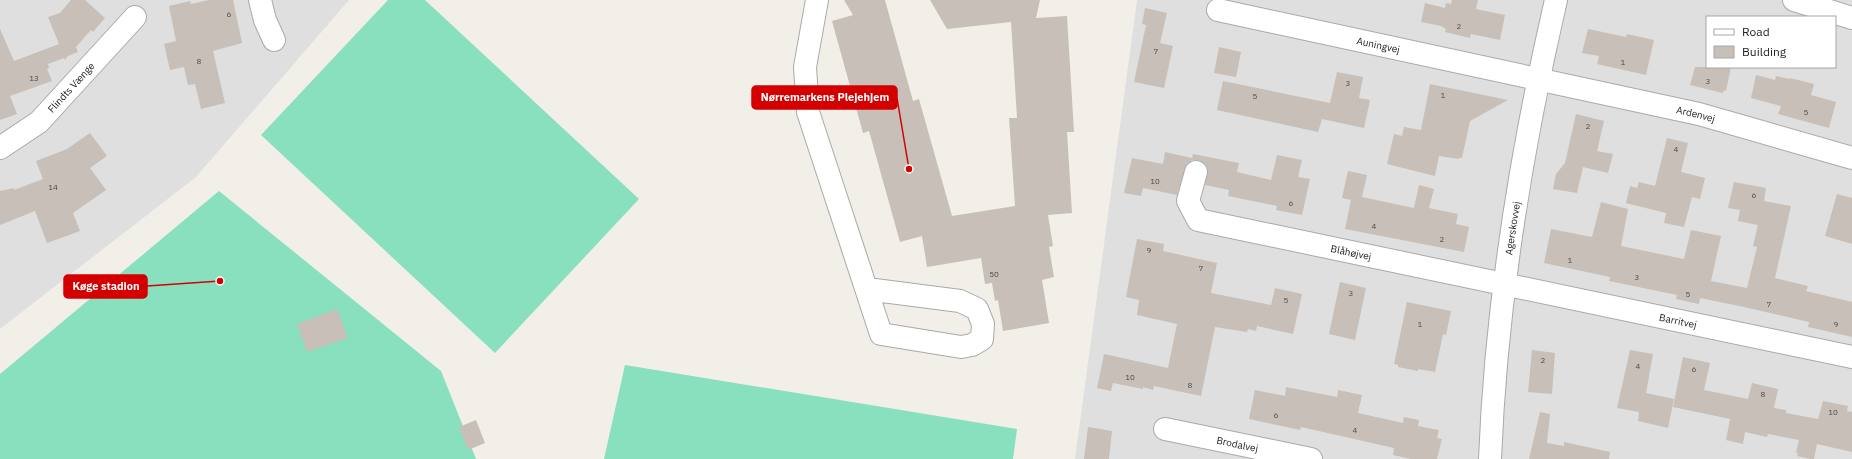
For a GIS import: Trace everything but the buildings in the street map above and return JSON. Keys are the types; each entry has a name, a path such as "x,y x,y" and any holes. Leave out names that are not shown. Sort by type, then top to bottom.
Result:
{"street":[{"path":"260,0 265,20 274,40"},
{"path":"817,0 805,67 808,112 881,334 961,347 972,345 982,339 983,324 977,309 960,301 867,289"},
{"name":"Agerskovvej","path":"1490,459 1492,398 1504,284 1538,78 1556,0"},
{"path":"1794,0 1852,18"},
{"name":"Auningvej","path":"1218,10 1538,78"},
{"name":"Flindts Vænge","path":"0,148 39,122 135,17"},
{"name":"Ardenvej","path":"1538,78 1699,114 1852,158"},
{"name":"Blåhøjvej","path":"1196,172 1188,201 1198,220 1504,284"},
{"name":"Barritvej","path":"1504,284 1852,357"},
{"name":"Brodalvej","path":"1165,429 1311,459"}],"shaded area":[{"path":"0,0 349,0 196,177 0,329"},
{"path":"1137,0 1852,0 1852,459 1075,459"}],"green space":[{"path":"388,0 425,0 639,199 495,353 261,135"},
{"path":"219,191 441,371 476,459 0,459 0,374"},
{"path":"625,365 1017,429 1013,459 604,459"}],"place":[{"name":"Nørremarkens Plejehjem","path":"909,169"},
{"name":"Køge stadion","path":"220,281"}]}
